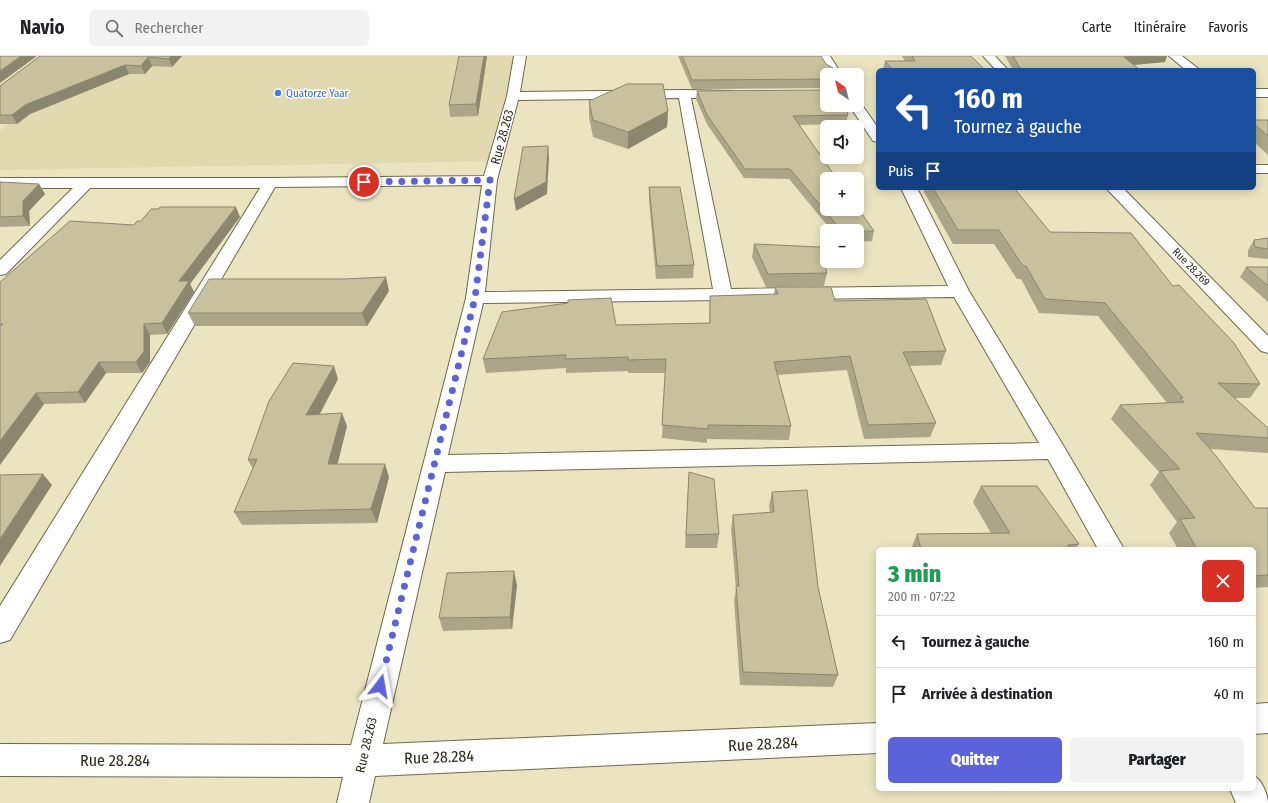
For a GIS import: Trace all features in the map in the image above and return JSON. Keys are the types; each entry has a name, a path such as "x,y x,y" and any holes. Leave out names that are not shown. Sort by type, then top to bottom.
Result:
{"street":[{"name":"Rue 28.263","path":"353,803 475,298 490,180 513,96 520,56"},
{"path":"824,56 832,68"},
{"path":"989,56 1000,68"},
{"path":"1175,56 1191,68"},
{"path":"1256,93 1268,93"},
{"path":"684,94 723,294"},
{"path":"513,96 740,94"},
{"path":"860,112 876,135"},
{"path":"1256,169 1268,169"},
{"path":"0,183 270,183 490,180"},
{"path":"0,270 86,183"},
{"path":"0,631 270,183"},
{"path":"910,190 960,291 1055,450 1110,547"},
{"name":"Rue 28.269","path":"1116,190 1268,347"},
{"path":"475,298 960,291"},
{"path":"434,464 1055,450"},
{"path":"1256,719 1268,718"},
{"name":"Rue 28.284","path":"0,760 362,761 876,738"},
{"path":"1247,791 1254,803"}],"shaded area":[{"name":"Quatorze Yaar","path":"92,56 516,56 497,161 0,170 0,131"}],"building":[{"path":"0,56 21,56 0,71"},
{"path":"40,56 171,56 169,59 148,57 141,66 125,65 25,105 12,115 0,115 0,86"},
{"path":"459,56 484,56 476,104 449,105"},
{"path":"682,56 821,56 826,64 833,68 820,68 820,79 692,80"},
{"path":"912,56 971,56 983,68 891,68 885,61 915,61"},
{"path":"1013,56 1140,56 1124,57 1138,68 1020,68"},
{"path":"627,84 663,84 668,111 628,132 593,120 589,101"},
{"path":"820,90 820,112 847,112 848,115 793,116 820,155 820,164 827,164 832,172 820,172 820,205 790,169 745,169 707,115 697,91"},
{"path":"1256,120 1268,120 1268,136 1256,126"},
{"path":"548,146 546,182 514,199 523,147"},
{"path":"0,182 39,184 23,201 23,216 0,217"},
{"path":"649,187 680,187 694,265 657,266"},
{"path":"934,190 1016,190 1050,232 1131,233 1173,286 1179,285 1234,343 1260,384 1218,383 1268,428 1268,438 1196,433 1216,456 1255,508 1268,508 1268,575 1256,576 1256,547 1196,547 1180,519 1195,518 1160,471 1180,469 1120,405 1184,402 1180,398 1183,398 1105,303 1045,299 1026,266 1023,266 999,230 958,230"},
{"path":"160,207 236,207 179,281 189,281 162,323 144,324 144,351 136,362 99,362 78,392 36,393 0,441 0,326 3,324 0,324 0,282 70,221 134,225 137,221 141,221 151,209 159,209"},
{"path":"829,216 863,216 874,231 864,231 864,224 836,224"},
{"path":"1268,238 1268,249 1255,247 1254,240"},
{"path":"754,244 820,247 820,268 826,268 827,273 768,274"},
{"path":"1246,267 1268,267 1268,286"},
{"path":"386,277 362,313 188,313 209,279 345,279"},
{"path":"775,287 831,287 835,301 926,299 946,351 903,352 936,423 868,425 850,356 774,362 791,426 708,425 708,429 662,425 666,359 628,360 628,357 565,359 566,355 483,359 502,312 568,303 568,300 611,298 616,325 710,323 710,296 778,294"},
{"path":"293,363 334,366 306,415 342,413 328,464 385,464 371,509 234,512 257,459 248,460 269,401"},
{"path":"689,472 714,479 719,534 686,535"},
{"path":"43,474 0,539 0,475"},
{"path":"981,486 1037,486 1079,544 1068,545 1069,547 920,547 917,534 1010,533"},
{"path":"807,490 818,587 838,675 743,672 736,586 739,586 733,515 774,512 772,492"},
{"path":"514,571 510,617 439,618 447,573"}],"place":[{"name":"Quatorze Yaar","path":"278,93"}],"route":[{"path":"364,182 490,180 475,298 380,686"}]}
